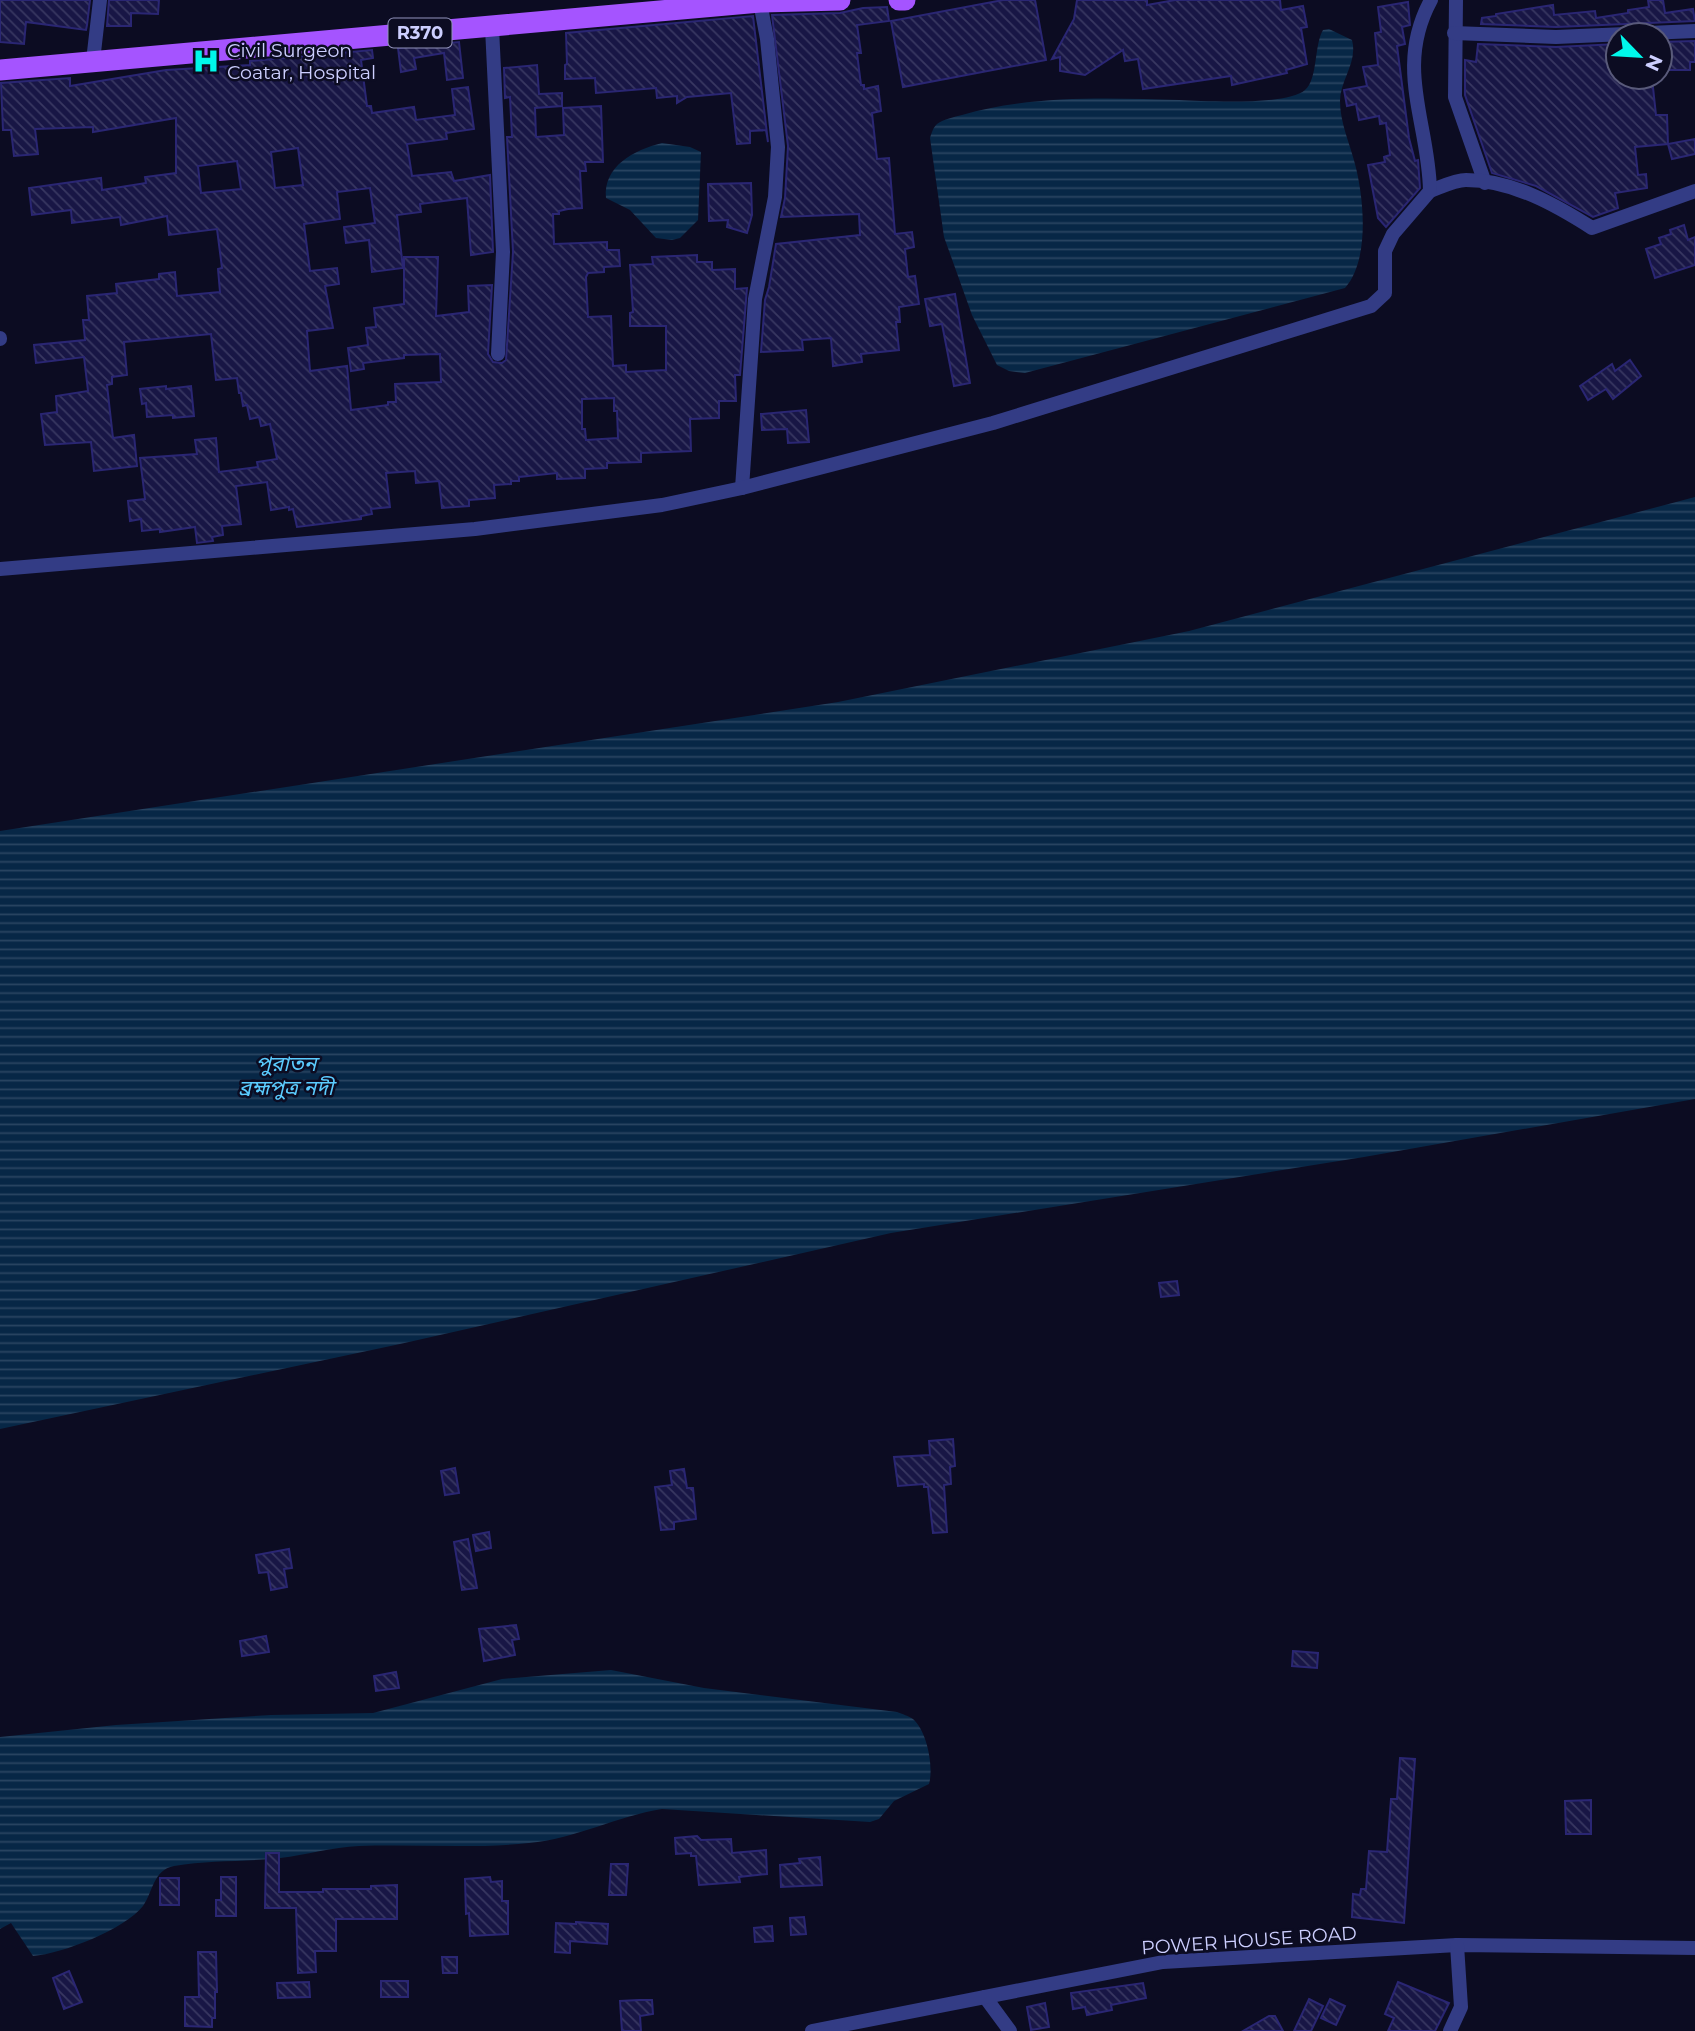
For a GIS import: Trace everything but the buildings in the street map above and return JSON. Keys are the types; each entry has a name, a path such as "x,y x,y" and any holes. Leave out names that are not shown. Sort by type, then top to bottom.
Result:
{"main road":[{"name":"R370","path":"0,70 760,2 840,0"},
{"path":"899,0 905,0"}],"street":[{"path":"93,61 100,0"},
{"path":"1430,191 1430,170 1413,75 1419,27 1431,0"},
{"path":"1456,0 1455,97 1485,183"},
{"path":"742,488 755,299 775,197 778,148 767,39 760,2"},
{"path":"492,27 503,252 498,354"},
{"path":"1454,33 1556,37 1695,31"},
{"path":"0,569 475,529 662,505 742,488 993,423 1371,306 1385,293 1385,251 1393,234 1430,191 1465,180 1538,197 1592,229 1695,191"},
{"path":"1450,2031 1461,2007 1457,1945"},
{"name":"POWER HOUSE ROAD","path":"812,2031 1163,1962 1457,1945 1695,1948"},
{"path":"985,1997 1010,2031"}],"water":[{"path":"1329,29 1352,40 1353,48 1341,93 1340,109 1358,178 1363,228 1358,262 1345,288 1025,373 1009,371 997,365 972,315 944,237 930,138 937,124 949,118 988,109 1042,101 1245,101 1295,95 1309,85 1320,36 1323,30"},
{"path":"662,143 690,147 701,152 698,220 680,238 672,240 656,238 630,210 606,198 610,177 622,161 641,150"},
{"name":"পুরাতন ব্রহ্মপুত্র নদী","path":"1695,497 1695,1099 1364,1157 891,1233 400,1344 0,1429 0,831 838,702 1189,631"},
{"path":"611,1670 704,1688 897,1712 913,1719 926,1740 930,1759 929,1784 894,1801 879,1819 870,1822 662,1809 563,1837 529,1843 487,1846 359,1846 280,1858 174,1866 162,1872 143,1906 134,1915 92,1939 60,1951 33,1956 11,1923 0,1929 0,1737 116,1725 271,1715 373,1713 502,1679"}],"place":[{"name":"Civil Surgeon Coatar, Hospital","path":"206,61"}]}
